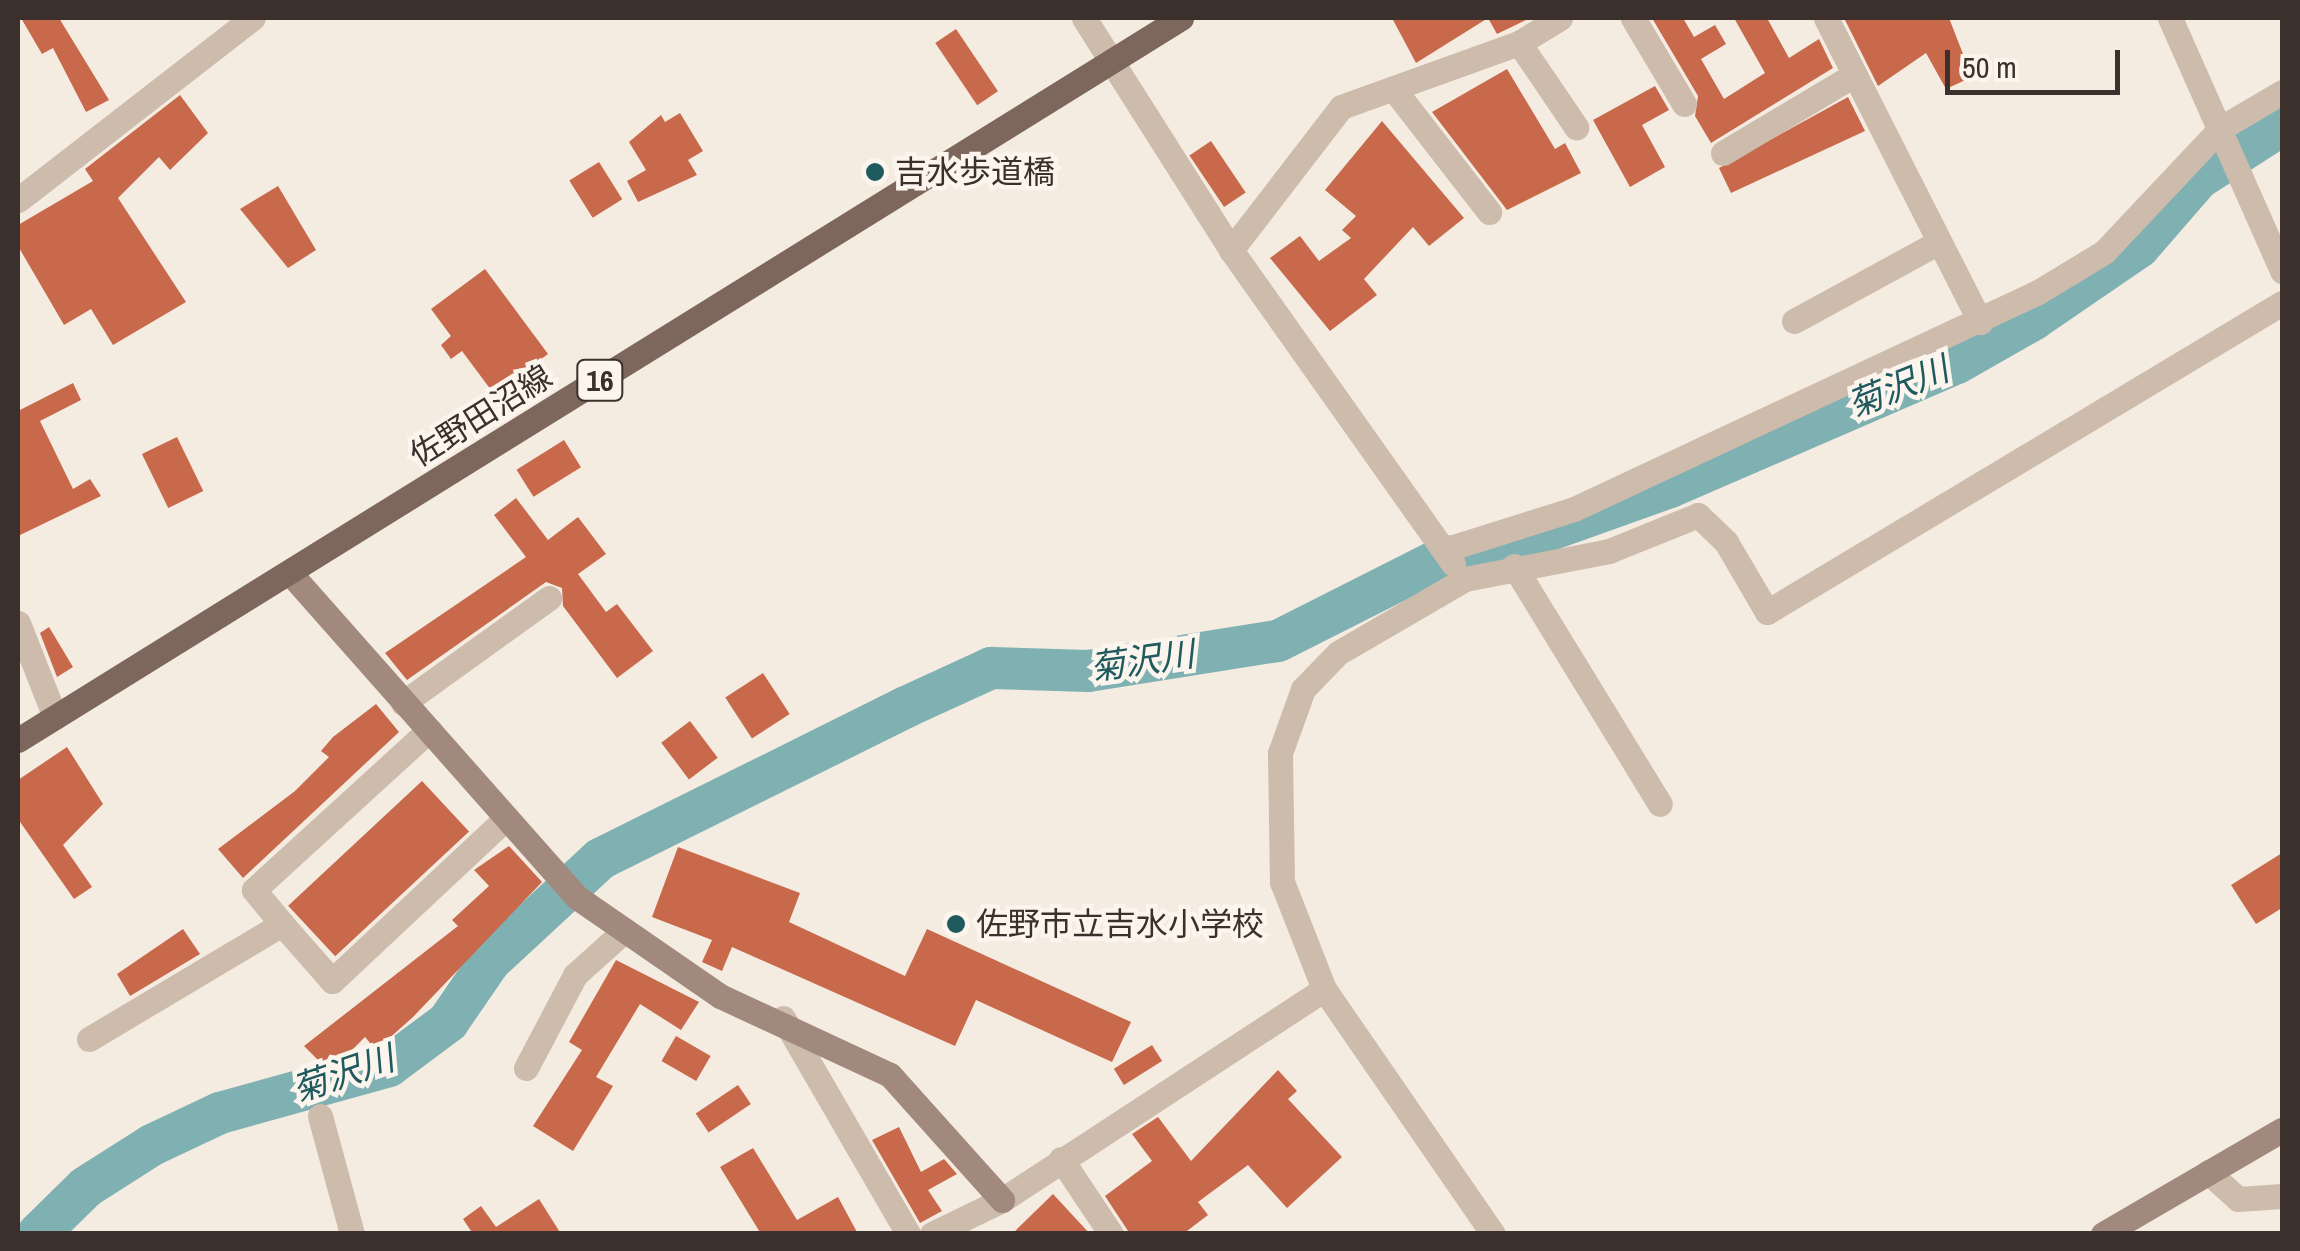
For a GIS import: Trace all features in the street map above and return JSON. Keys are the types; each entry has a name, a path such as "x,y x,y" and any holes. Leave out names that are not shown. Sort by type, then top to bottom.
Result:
{"main road":[{"name":"佐野田沼線","path":"18,740 1180,18"}],"street":[{"path":"18,200 252,18"},
{"path":"1084,18 1232,250 1465,579"},
{"path":"1232,250 1341,107 1396,92 1519,43 1560,18"},
{"path":"1633,18 1684,104"},
{"path":"1826,18 1980,322"},
{"path":"2170,18 2282,270"},
{"path":"1519,43 1576,127"},
{"path":"1723,153 1854,75"},
{"path":"1396,92 1489,212"},
{"path":"1444,550 1574,509 1980,322 2104,252 2221,128 2282,92"},
{"path":"1794,322 1939,242"},
{"path":"1493,1234 1324,989 1282,882 1284,730 1303,689 1338,653 1465,579 1514,566 1609,551 1698,515 1726,542 1766,612 2282,303"},
{"path":"1514,566 1660,804"},
{"path":"290,573 578,898 720,996 783,1018 890,1075 1002,1200"},
{"path":"402,703 549,598"},
{"path":"18,623 55,716"},
{"path":"429,730 254,890 282,924 332,981 505,819"},
{"path":"88,1039 282,924"},
{"path":"526,1068 576,976 624,930"},
{"path":"932,1234 1002,1200 1324,989"},
{"path":"783,1018 908,1234"},
{"path":"320,1116 352,1234"},
{"path":"2103,1234 2282,1130"},
{"path":"1061,1159 1098,1227"},
{"path":"2208,1172 2238,1200 2282,1196"}],"building":[{"path":"21,18 59,18 109,100 86,112 53,48 42,54"},
{"path":"1392,18 1488,18 1416,63"},
{"path":"1488,18 1530,18 1497,34"},
{"path":"1652,18 1683,18 1694,37 1715,25 1726,44 1701,59 1724,99 1765,73 1734,18 1767,18 1789,58 1819,39 1833,68 1711,143 1695,116 1698,96"},
{"path":"1844,18 1949,18 1972,77 1946,89 1926,53 1878,86"},
{"path":"956,29 998,91 977,105 935,43"},
{"path":"1507,69 1555,149 1565,143 1581,173 1507,210 1432,112"},
{"path":"1655,86 1669,110 1642,125 1665,167 1630,187 1593,120"},
{"path":"180,95 208,133 170,170 159,157 118,198 186,302 113,345 91,309 64,325 18,246 18,225 93,181 85,169"},
{"path":"1848,97 1865,131 1731,193 1719,168"},
{"path":"680,113 703,151 688,160 697,175 638,202 627,181 646,170 629,142 661,115 665,122"},
{"path":"1382,121 1464,218 1429,246 1413,227 1364,279 1377,295 1330,331 1270,258 1300,236 1319,261 1351,238 1342,230 1356,216 1325,190"},
{"path":"1211,141 1246,192 1224,207 1189,156"},
{"path":"599,162 622,199 593,218 569,181"},
{"path":"278,186 316,250 288,268 240,209"},
{"path":"485,269 548,354 494,394 462,351 451,359 441,345 451,336 431,309"},
{"path":"73,383 81,400 40,421 73,489 90,479 101,496 18,536 18,411"},
{"path":"177,437 203,491 168,508 142,454"},
{"path":"564,440 581,467 533,497 517,470"},
{"path":"516,498 548,540 578,517 606,554 578,574 606,612 617,604 653,651 617,678 563,606 562,588 546,582 407,680 385,653 526,557 494,515"},
{"path":"49,627 73,667 57,677 40,633"},
{"path":"763,673 790,714 752,739 725,698"},
{"path":"376,704 399,732 243,878 218,849 295,791 329,757 321,751 333,737"},
{"path":"690,721 718,758 689,779 661,743"},
{"path":"67,747 103,804 63,845 92,887 74,899 18,819 18,780"},
{"path":"422,781 469,831 335,956 288,906"},
{"path":"509,846 542,882 413,1017 376,1050 365,1037 330,1072 304,1046 458,926 452,920 489,886 474,870"},
{"path":"678,847 800,893 789,922 905,976 927,929 1131,1022 1112,1062 976,1000 955,1046 732,947 722,971 702,962 712,940 652,917"},
{"path":"2282,853 2282,908 2256,924 2231,885"},
{"path":"183,929 200,954 130,996 117,974"},
{"path":"616,960 699,1002 681,1030 640,1004 596,1077 613,1086 573,1151 533,1126 582,1050 569,1042"},
{"path":"676,1036 711,1056 696,1081 662,1061"},
{"path":"1152,1045 1162,1061 1124,1085 1114,1069"},
{"path":"1278,1070 1297,1091 1288,1099 1342,1157 1287,1208 1248,1165 1198,1202 1208,1215 1183,1234 1130,1234 1105,1196 1152,1161 1132,1134 1158,1117 1191,1161"},
{"path":"738,1085 751,1104 709,1133 696,1114"},
{"path":"899,1127 921,1172 944,1159 957,1174 928,1190 942,1211 920,1223 872,1140"},
{"path":"753,1148 797,1220 838,1197 858,1234 761,1234 720,1167"},
{"path":"1053,1194 1090,1234 1012,1234"},
{"path":"539,1199 561,1234 473,1234 463,1219 481,1206 496,1227"}],"waterway":[{"name":"菊沢川","path":"38,1234 86,1187 152,1145 220,1113 389,1066 448,1022 490,961 600,859 906,707 991,668 1088,671 1278,641 1442,558 1494,550 1670,487 1957,363 2034,319 2139,247 2199,178 2282,125"}],"place":[{"name":"吉水歩道橋","path":"875,172"},
{"name":"佐野市立吉水小学校","path":"956,924"}]}
